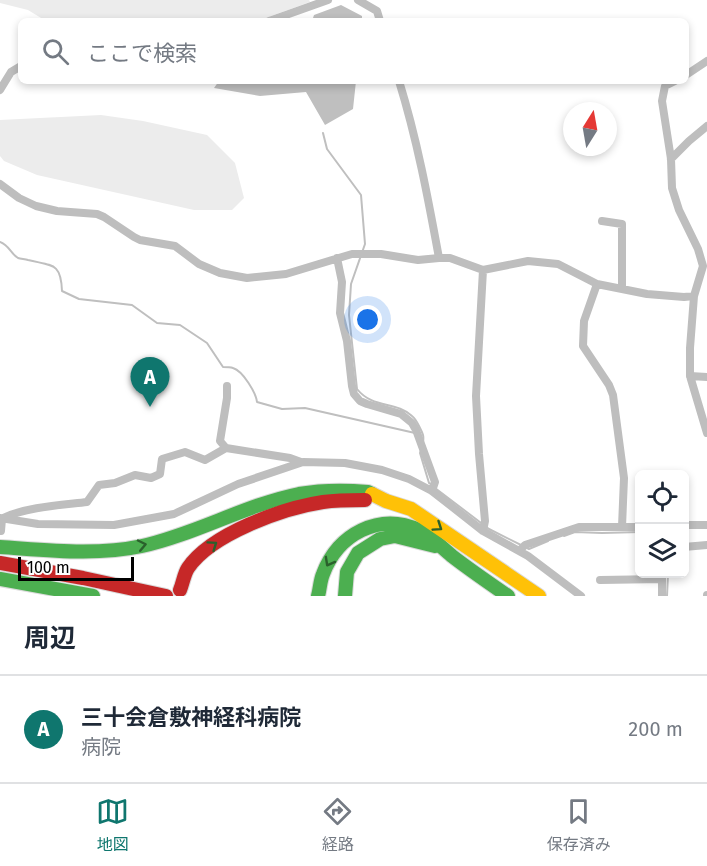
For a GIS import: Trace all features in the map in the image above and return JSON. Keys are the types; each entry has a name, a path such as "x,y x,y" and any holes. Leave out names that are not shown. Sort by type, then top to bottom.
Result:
{"highway":[{"path":"0,547 97,551 141,546 184,534 263,504 300,494 340,490 368,492 411,509 539,596"},
{"path":"180,590 187,570 206,549 227,535 263,519 322,502 386,501"},
{"path":"318,596 323,574 333,555 352,533 376,524 396,523 417,529 430,536 443,549 508,596"},
{"path":"345,596 346,572 358,553 380,539 395,536 425,542 443,549"},
{"path":"0,563 166,596"},
{"path":"0,579 93,596"}],"street":[{"path":"277,18 328,0"},
{"path":"358,0 377,11 379,18"},
{"path":"689,73 707,61"},
{"path":"0,90 11,72 18,68"},
{"path":"400,84 424,179 439,258"},
{"path":"669,84 665,86 662,101 671,159 672,188 679,210 705,267 694,296 690,376 707,433"},
{"path":"671,159 707,126"},
{"path":"0,184 19,198 36,206 57,211 97,214 140,240 175,246 199,264 220,273 247,278 286,274 337,258 362,253 418,260 450,258 483,270 528,261 558,264 597,284 647,294 694,296"},
{"path":"602,220 622,224 622,289"},
{"path":"337,258 342,287 340,313 347,340 354,394 360,401 401,414 412,423 422,446 434,488"},
{"path":"483,270 476,396 484,528"},
{"path":"597,284 584,321 583,346 609,385 613,395 624,478 622,527"},
{"path":"690,376 707,376"},
{"path":"226,448 220,441 227,386"},
{"path":"1,518 12,514 87,502 99,485 115,483 135,475 151,478 160,474 162,459 185,452 205,460 226,448 303,462 345,463 373,468 434,488 484,528 522,548 580,596"},
{"path":"1,518 38,524 114,525 174,514 238,484 303,462"},
{"path":"1,518 1,531"},
{"path":"689,525 707,525"},
{"path":"522,548 579,527 635,527"},
{"path":"689,546 707,545"},
{"path":"600,580 635,578"},
{"path":"662,578 662,596"}],"shaded area":[{"path":"0,0 309,0 310,2 267,18 41,18 28,10 0,3"},
{"path":"341,5 362,18 313,18 314,15"},
{"path":"217,84 356,84 353,109 325,125 306,92 260,96 214,88"},
{"path":"101,115 143,121 207,135 235,163 244,198 232,210 194,210 37,175 4,161 0,156 0,120"}],"waterway":[{"path":"323,133 327,149 361,195 365,244 351,284 349,315 357,389 370,400 406,411 417,422 422,432 423,442"},
{"path":"0,242 18,258 54,267 60,275 62,291 79,299 132,305 157,323 180,325 207,343 223,367 233,368 241,373 252,388 257,402 282,409 305,408 415,433"},
{"path":"421,450 420,453 431,484"},
{"path":"435,488 489,529 529,549 548,541"},
{"path":"564,536 575,532 635,532"},
{"path":"667,596 668,578"}],"traffic: fast":[{"path":"0,547 71,551 125,549 162,541 259,505 299,494 342,491 372,494"},
{"path":"318,596 323,574 339,548 362,530 375,525 389,524 404,525 423,532 508,596"},
{"path":"345,596 347,572 358,553 380,539 395,536 435,546"},
{"path":"0,579 93,596"}],"traffic: slow":[{"path":"372,494 411,509 539,596"}],"traffic: jam":[{"path":"180,590 188,568 199,556 213,544 249,524 307,505 365,500"},
{"path":"0,563 166,596"}],"place":[{"name":"三十会倉敷神経科病院","path":"150,407"}]}
